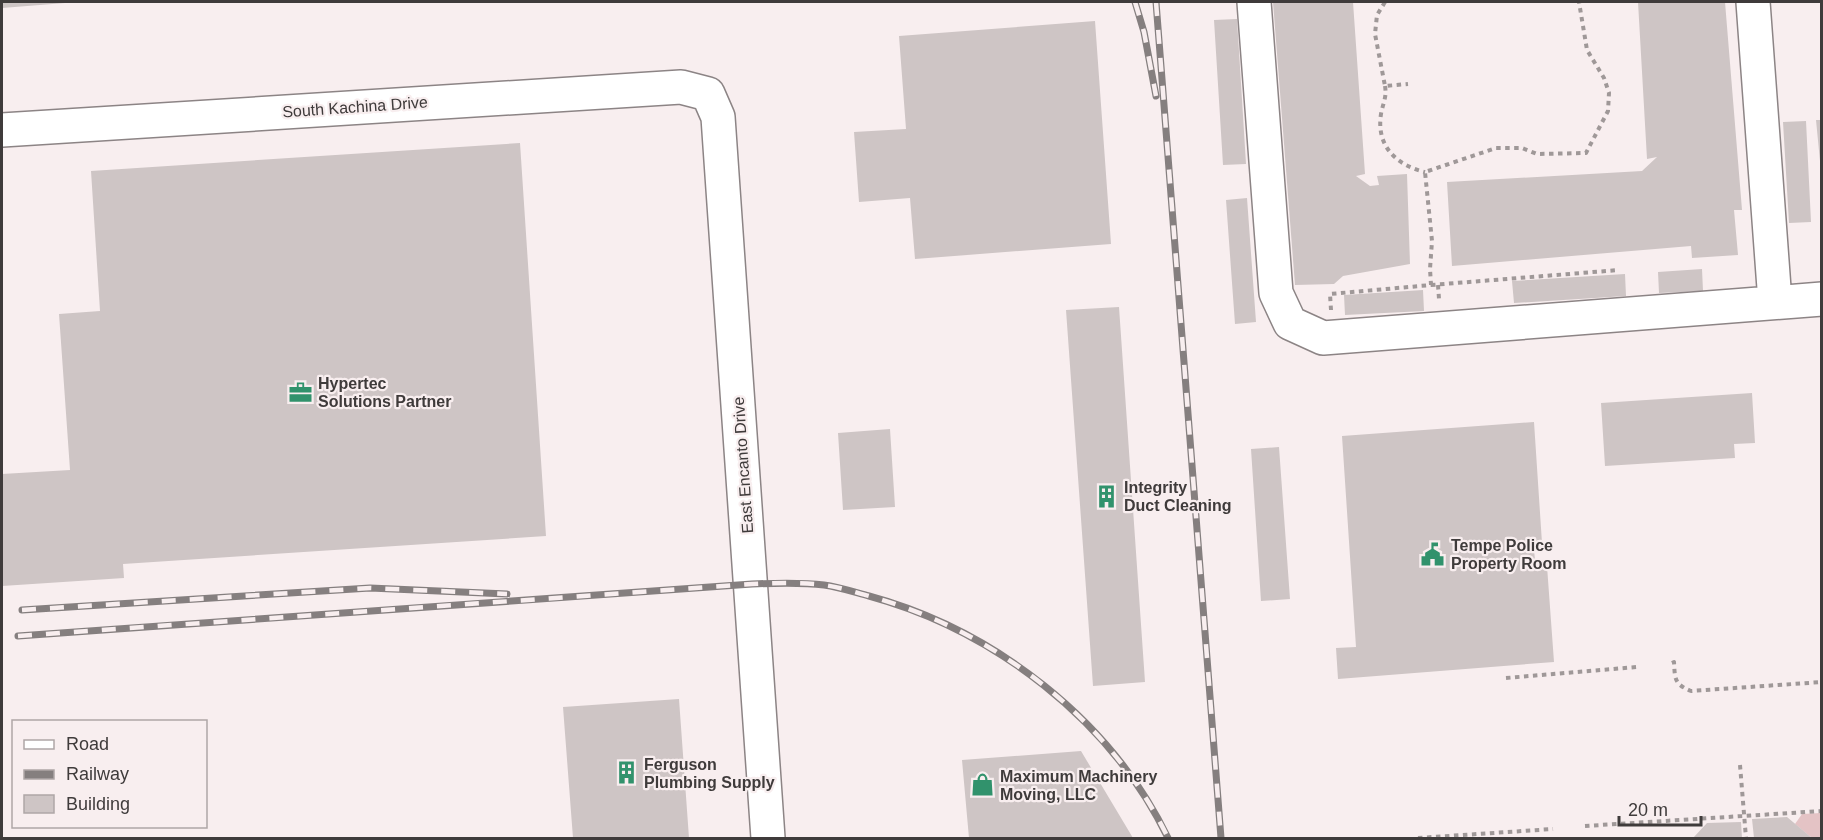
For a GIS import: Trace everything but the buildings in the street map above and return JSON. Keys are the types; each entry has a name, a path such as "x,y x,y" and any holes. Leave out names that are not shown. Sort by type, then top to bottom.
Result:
{"street":[{"path":"1254,2 1276,293 1290,323 1323,338 1821,299"},
{"path":"1754,2 1775,302"},
{"name":"South Kachina Drive","path":"2,130 681,87 708,94"},
{"name":"East Encanto Drive","path":"708,94 718,117 768,838"}],"path":[{"path":"1385,2 1377,15 1375,34 1386,97 1381,112 1380,132 1390,154 1408,168 1425,172 1496,148 1522,148 1537,154 1586,153 1608,111 1609,93 1604,78 1587,50 1579,2"},
{"path":"1385,86 1408,84"},
{"path":"1425,172 1432,241 1431,285"},
{"path":"1331,317 1330,294 1619,270"},
{"path":"1672,663 1674,662 1676,680 1681,687 1691,691 1821,682"},
{"path":"1506,678 1637,667"},
{"path":"1740,765 1746,838"},
{"path":"1585,826 1821,811"},
{"path":"1419,838 1553,829"}],"shaded area":[{"path":"1821,813 1821,838 1812,838 1795,824 1802,814"}],"railway":[{"path":"1135,2 1144,32 1156,96"},
{"path":"1156,2 1221,838"},
{"path":"18,636 752,584 797,583 830,586 915,611 1004,656 1044,685 1115,755 1144,795 1168,838"},
{"path":"22,610 370,588 507,594"}],"place":[{"name":"Hypertec Solutions Partner","path":"300,392"},
{"name":"Integrity Duct Cleaning","path":"1106,496"},
{"name":"Tempe Police Property Room","path":"1433,554"},
{"name":"Ferguson Plumbing Supply","path":"626,773"},
{"name":"Maximum Machinery Moving, LLC","path":"982,785"}]}
